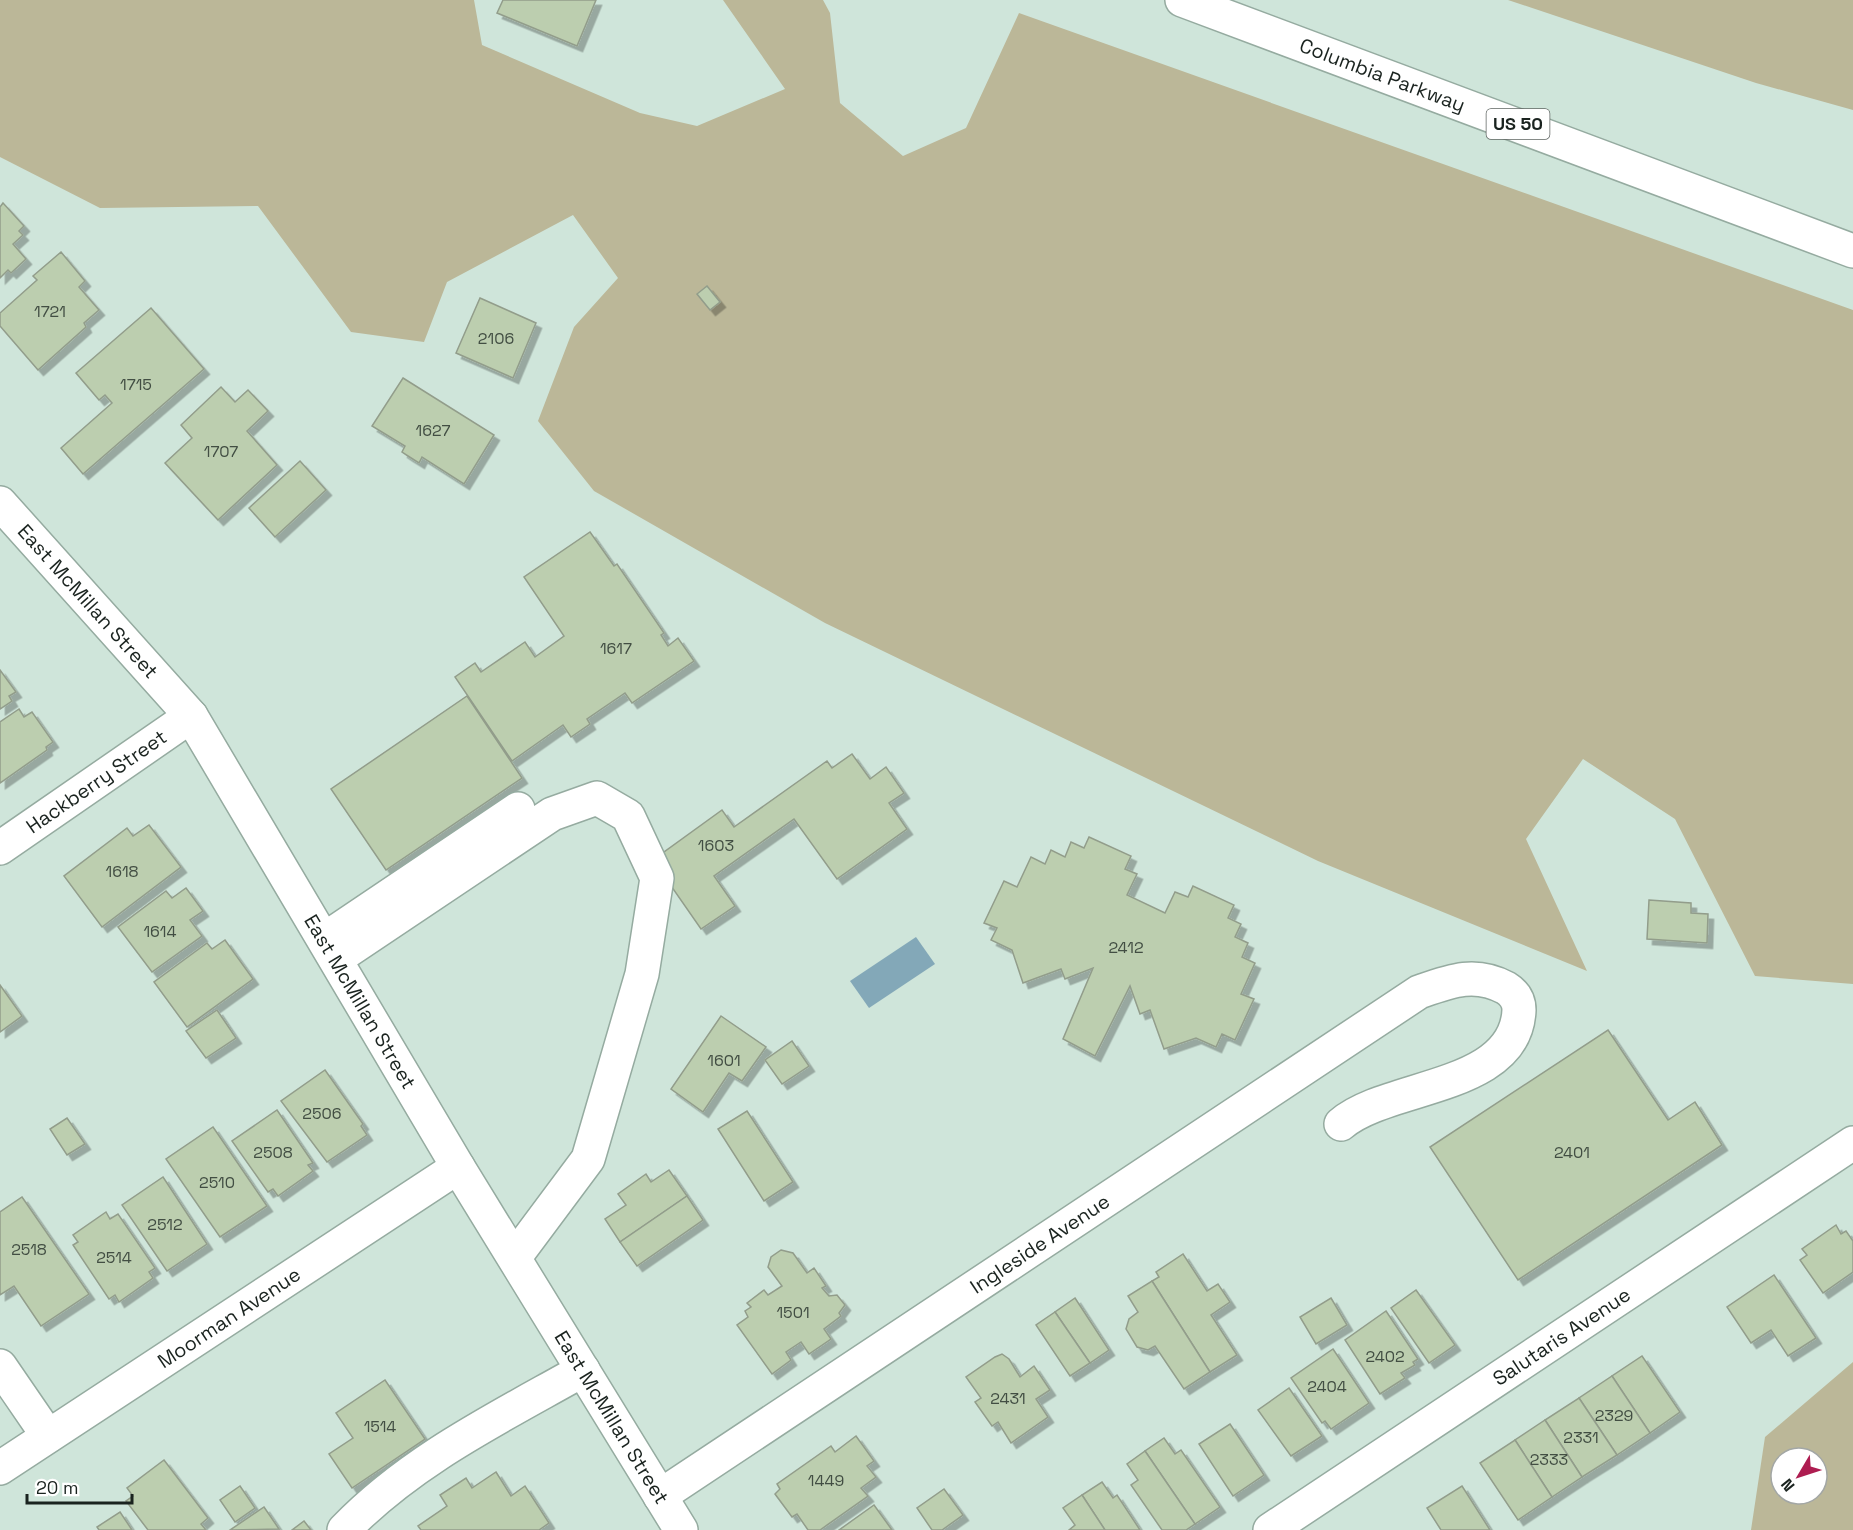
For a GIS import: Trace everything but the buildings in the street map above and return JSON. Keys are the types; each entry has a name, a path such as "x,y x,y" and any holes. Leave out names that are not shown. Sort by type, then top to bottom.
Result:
{"main road":[{"name":"Columbia Parkway","path":"1182,0 1853,250"},
{"name":"East McMillan Street","path":"0,503 191,716 458,1167 681,1530"},
{"name":"Hackberry Street","path":"0,848 191,716"},
{"path":"331,949 552,814 597,798 628,816 657,878 642,975 588,1159 515,1257"},
{"path":"331,949 518,809"},
{"name":"Ingleside Avenue","path":"660,1496 1419,992 1455,979 1476,977 1492,980 1510,990 1518,1001 1519,1012 1510,1038 1485,1065 1459,1079 1371,1106 1351,1116 1341,1125"},
{"name":"Salutaris Avenue","path":"1270,1530 1853,1143"},
{"name":"Moorman Avenue","path":"0,1468 458,1167"},
{"path":"0,1366 48,1436"},
{"path":"344,1530 364,1510 416,1469 500,1417 583,1370"}],"shaded area":[{"path":"0,0 474,0 482,45 640,113 697,126 785,89 723,0 823,0 830,13 840,103 903,156 966,128 1019,13 1853,310 1853,984 1755,976 1675,819 1583,759 1526,839 1587,971 1318,861 825,623 594,491 538,421 574,327 618,278 573,215 447,282 424,342 351,332 258,206 100,208 0,157"},
{"path":"1508,0 1853,0 1853,110 1756,83"},
{"path":"1853,1362 1853,1530 1751,1530 1765,1437"}],"water":[{"path":"916,937 935,964 869,1008 850,981"}]}
